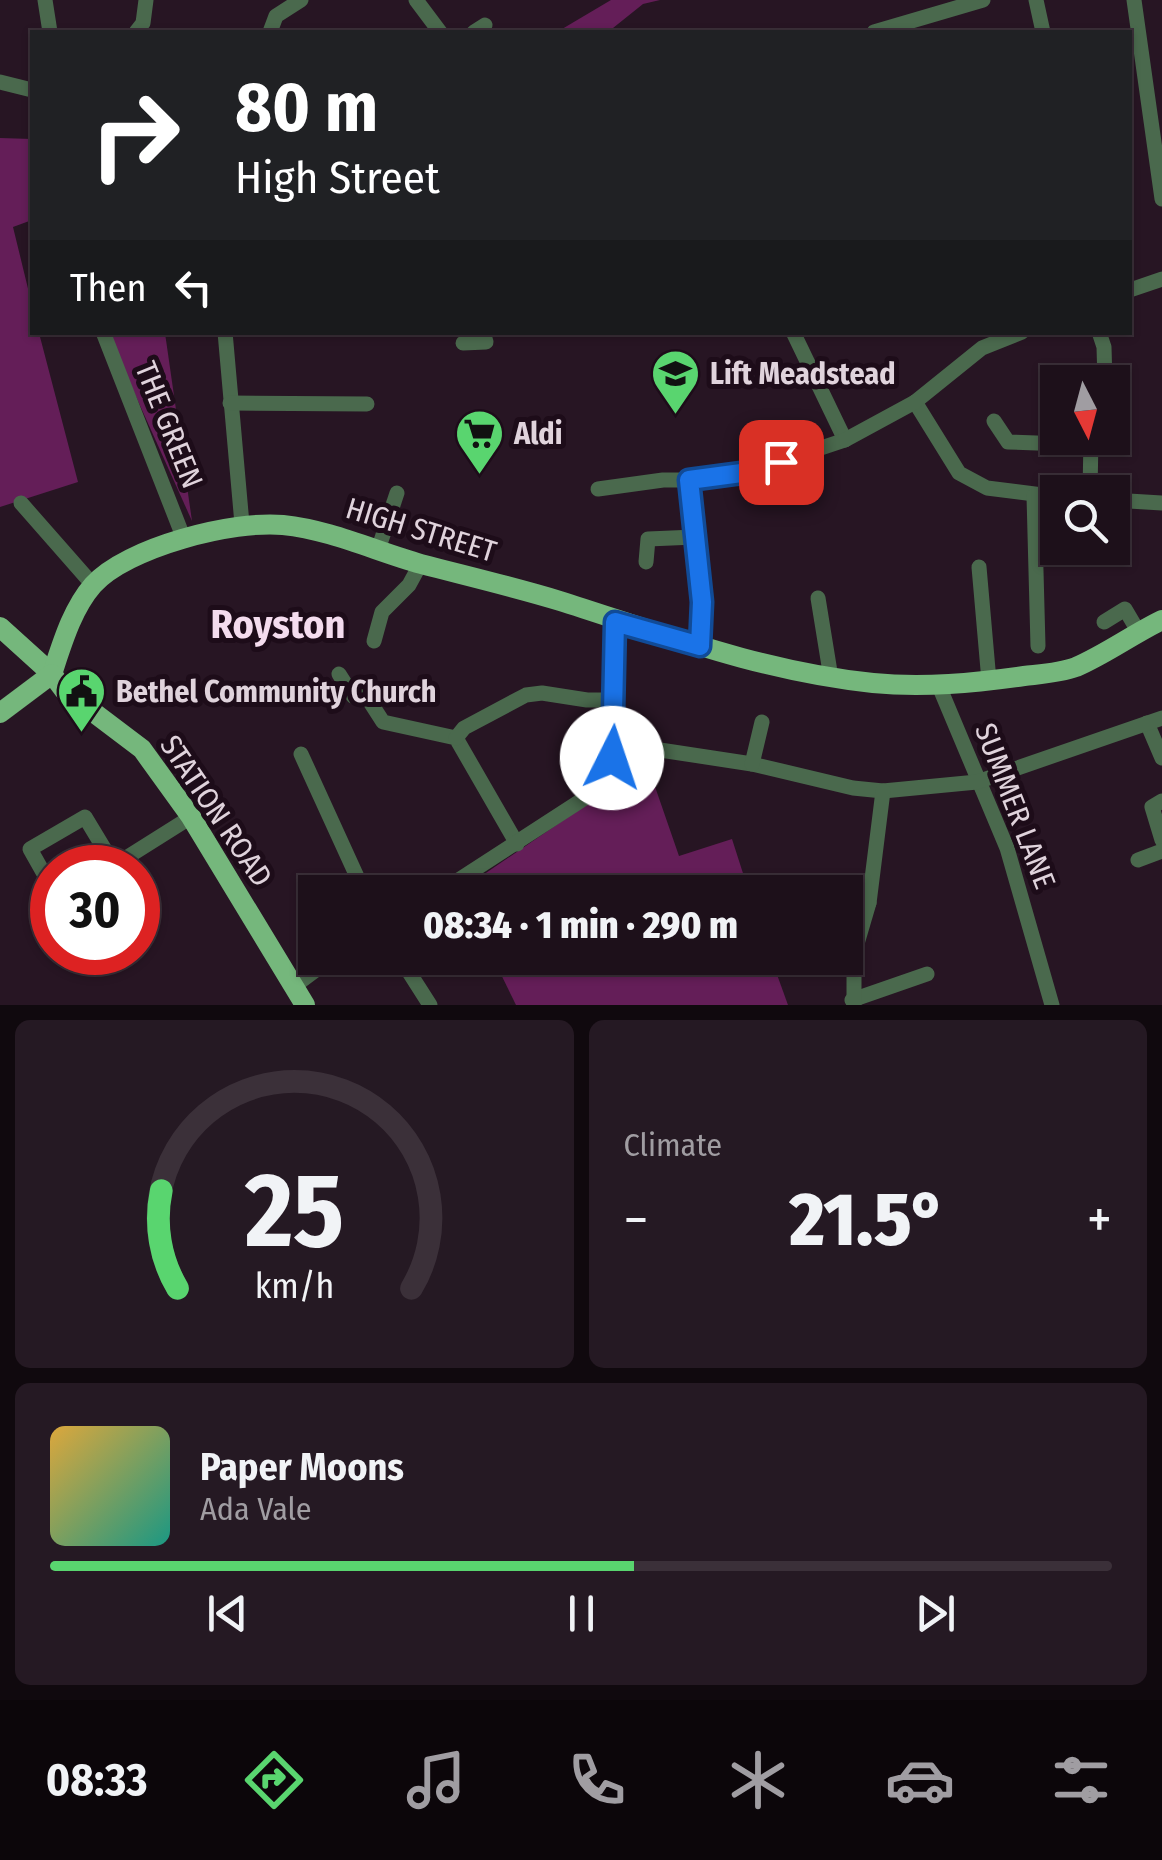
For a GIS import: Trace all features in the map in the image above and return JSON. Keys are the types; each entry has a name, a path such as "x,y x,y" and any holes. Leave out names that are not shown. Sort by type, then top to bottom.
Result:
{"main road":[{"name":"HIGH STREET","path":"52,674 68,627 93,585 116,567 184,538 242,524 320,531 765,666 832,678 939,686 1066,670 1162,620"},
{"name":"STATION ROAD","path":"0,627 64,690 142,750 191,817 299,996"},
{"path":"0,713 52,674"}],"street":[{"path":"45,0 50,30"},
{"path":"138,30 144,23 146,0"},
{"path":"271,30 276,16 301,0"},
{"path":"416,0 438,30"},
{"path":"881,30 982,0"},
{"path":"1036,0 1043,30"},
{"path":"1134,0 1162,199"},
{"path":"0,82 30,90"},
{"path":"1132,289 1162,279"},
{"name":"THE GREEN","path":"104,335 184,538"},
{"path":"224,335 242,524"},
{"path":"463,344 486,342 484,335"},
{"path":"794,335 846,440"},
{"path":"598,488 749,472 846,440 915,402 982,348 1014,335"},
{"path":"1099,335 1104,365"},
{"path":"230,402 367,404"},
{"path":"915,402 960,472 988,488 1040,496"},
{"path":"994,421 1008,442 1040,442"},
{"path":"689,480 702,602 700,646"},
{"path":"378,550 397,493"},
{"path":"1034,496 1038,646"},
{"path":"1130,501 1162,503"},
{"path":"21,503 93,585"},
{"path":"646,562 648,539 695,537"},
{"path":"374,641 382,612 409,584 421,563"},
{"path":"978,567 988,681"},
{"path":"818,598 832,678"},
{"path":"1104,622 1124,610 1138,631"},
{"path":"467,875 588,796 607,775 614,743 615,622"},
{"path":"339,674 353,696 365,694 383,722 456,738 517,844"},
{"name":"SUMMER LANE","path":"939,686 1008,848 1052,1005"},
{"path":"456,738 464,728 526,695 615,700"},
{"path":"614,743 752,764 883,792 977,782 1155,721 1162,758"},
{"path":"752,764 762,722"},
{"path":"301,754 356,875"},
{"path":"883,792 869,904 854,954 853,1002 927,974"},
{"path":"1162,801 1152,807 1162,840"},
{"path":"37,845 84,817 100,845"},
{"path":"146,845 191,817"},
{"path":"1138,860 1162,850"},
{"path":"863,902 869,904"},
{"path":"299,996 317,975"},
{"path":"411,975 430,1005"}],"shaded area":[{"path":"611,0 660,0 643,4 610,30 560,30"},
{"path":"0,138 30,139 30,221 13,227 30,297 30,335 40,335 78,482 0,507"},
{"path":"111,335 165,335 192,521"},
{"path":"628,751 643,752 679,856 732,839 744,875 483,875 596,798 620,771"},
{"path":"501,975 777,975 788,1005 516,1005"}],"place":[{"name":"Lift Meadstead","path":"675,416"},
{"name":"Aldi","path":"479,476"},
{"name":"Bethel Community Church","path":"81,734"}],"district":[{"name":"Royston","path":"278,625"}],"route":[{"path":"612,758 615,622 700,646 702,602 689,480 749,472 781,462"}]}
